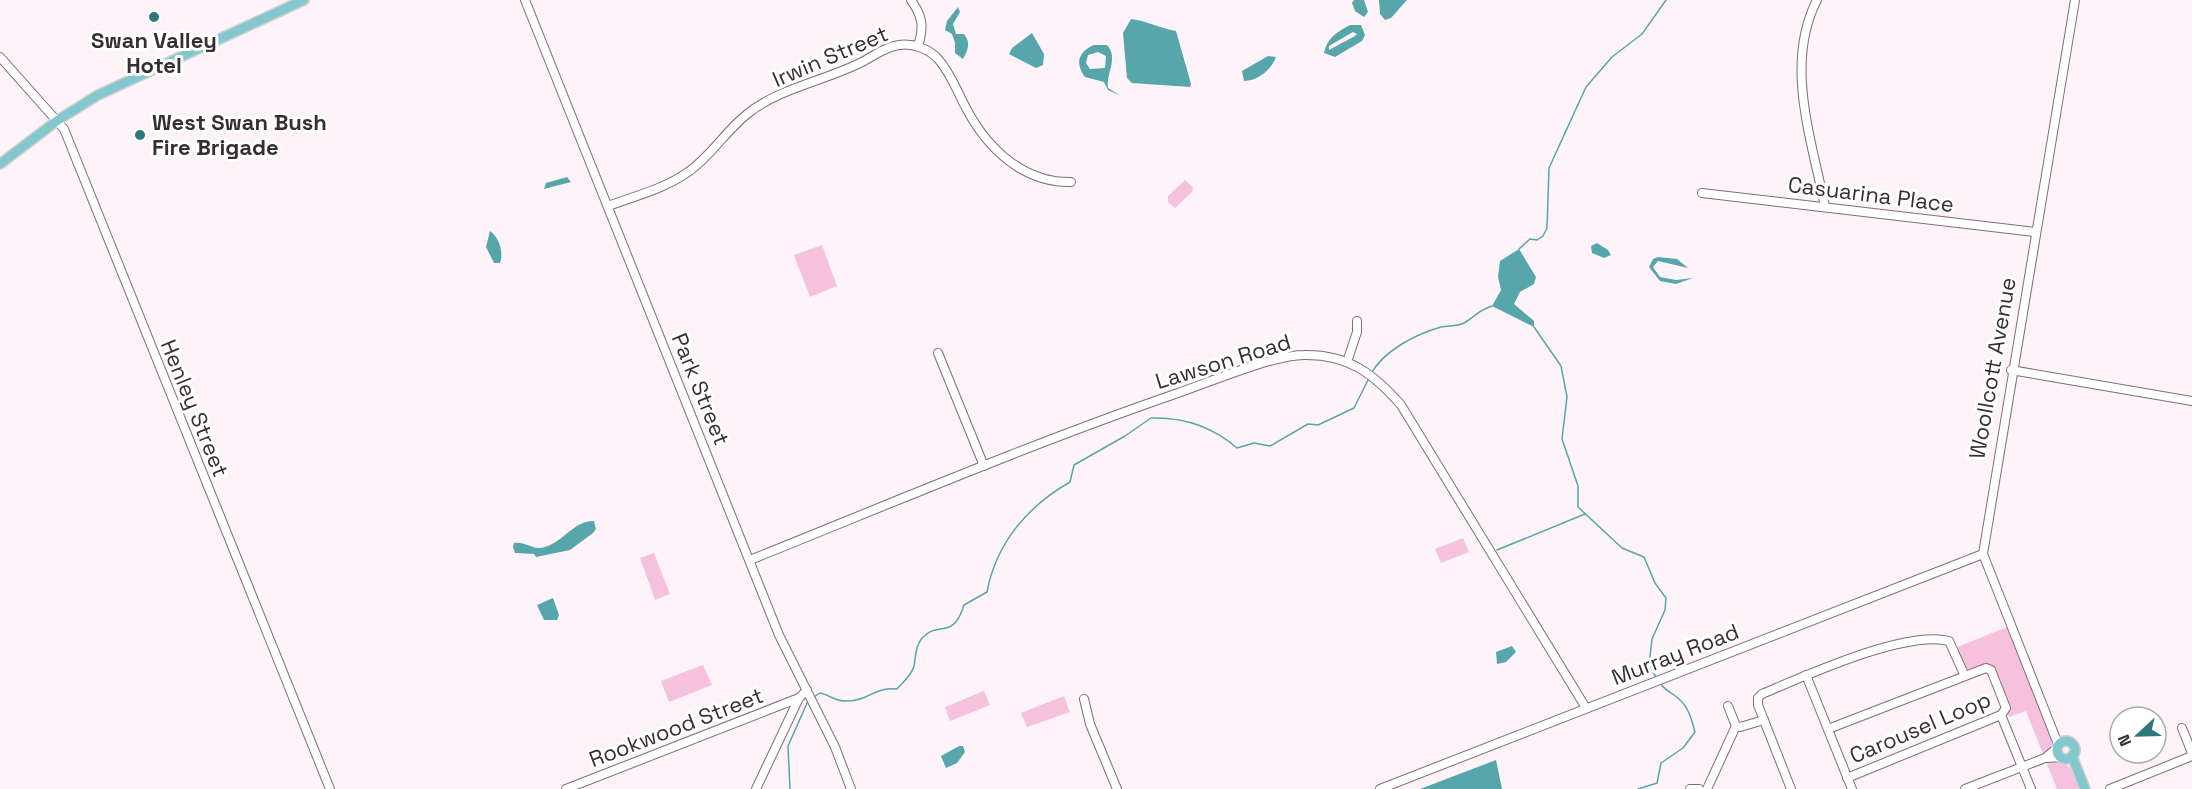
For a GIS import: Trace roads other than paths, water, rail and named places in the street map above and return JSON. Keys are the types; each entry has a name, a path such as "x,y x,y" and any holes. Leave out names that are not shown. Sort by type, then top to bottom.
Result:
{"main road":[{"path":"0,164 57,120 98,94 304,0"},
{"path":"2066,757 2073,745 2060,744 2080,789"},
{"path":"2066,757 2085,789"}],"street":[{"name":"Park Street","path":"525,0 779,635 807,690 851,789"},
{"path":"911,0 922,19 922,32 918,46"},
{"path":"1817,0 1808,17 1802,46 1800,76 1825,207"},
{"name":"Woollcott Avenue","path":"1983,554 2075,0"},
{"name":"Irwin Street","path":"608,206 660,188 687,174 747,115 768,101 862,62 878,51 900,45 918,46 935,54 948,70 966,109 994,150 1016,167 1052,182 1071,182"},
{"name":"Henley Street","path":"0,57 64,129 330,789"},
{"name":"Casuarina Place","path":"1702,193 2035,232"},
{"path":"1347,362 1357,332 1357,321"},
{"path":"938,352 984,466"},
{"name":"Lawson Road","path":"750,560 1122,412 1288,357 1305,354 1347,362 1378,378 1401,405 1586,708"},
{"path":"2012,370 2192,401"},
{"path":"1983,554 2060,744 2045,758"},
{"name":"Murray Road","path":"1380,789 1983,554"},
{"path":"1791,789 1764,720 1758,698 1762,694 1855,656 1923,640 1949,641 1964,674"},
{"name":"Carousel Loop","path":"1828,729 1983,668 1991,670 2006,708 2001,715 1847,778"},
{"path":"1806,675 1852,789"},
{"path":"756,789 799,698 807,690"},
{"name":"Rookwood Street","path":"566,789 799,698"},
{"path":"1084,699 1090,724 1117,789"},
{"path":"1707,789 1736,726 1728,706"},
{"path":"2001,715 2031,789"},
{"path":"1736,726 1744,727 1764,720"},
{"path":"2110,789 2192,755 2182,728"},
{"path":"1965,789 2045,758 2066,757"},
{"path":"1690,789 1699,789"}],"water":[{"path":"1354,0 1364,0 1368,12 1364,17 1355,11 1352,3"},
{"path":"1379,0 1407,0 1391,18 1385,20 1380,14"},
{"path":"958,7 960,12 953,24 956,34 964,34 968,40 963,59 955,53 952,34 945,30 947,21"},
{"path":"1131,19 1176,31 1190,87 1132,83 1127,78 1123,33"},
{"path":"1350,25 1361,25 1365,35 1362,41 1335,57 1324,53 1330,39","holes":["1353,32 1357,34 1355,36 1329,50 1329,46"]},
{"path":"1032,33 1044,54 1043,65 1036,68 1009,54 1012,48"},
{"path":"1094,45 1107,45 1112,55 1108,88 1121,96 1108,90 1104,82 1085,77 1079,63 1081,55","holes":["1098,52 1106,56 1105,68 1090,69 1086,63 1088,55"]},
{"path":"1268,56 1276,57 1268,70 1259,77 1244,81 1242,71"},
{"path":"567,177 571,182 544,189 546,183"},
{"path":"490,231 500,246 500,263 494,263 486,247"},
{"path":"1597,243 1608,250 1611,255 1604,258 1592,253 1591,246"},
{"path":"1519,249 1536,277 1534,284 1520,292 1514,304 1534,321 1534,327 1492,306 1501,290 1498,277 1500,261"},
{"path":"1658,257 1677,259 1688,268 1658,261 1653,267 1660,277 1676,280 1693,278 1676,284 1660,281 1649,267 1653,259"},
{"path":"594,521 596,529 593,533 570,550 536,557 534,554 515,553 514,543 537,548 545,547 575,527"},
{"path":"553,598 559,615 557,620 544,620 537,605"},
{"path":"1512,646 1516,652 1506,662 1497,664 1496,652"},
{"path":"963,746 965,752 957,763 946,768 941,756"},
{"path":"1496,760 1502,789 1420,789"}],"waterway":[{"path":"1519,249 1530,239 1537,240 1543,236 1547,228 1549,168 1586,87 1612,57 1642,34 1666,0"},
{"path":"1371,374 1383,358 1401,344 1441,327 1461,324 1492,306"},
{"path":"1534,327 1561,366 1567,397 1562,439 1578,486 1578,507 1622,548 1644,557 1655,583 1666,598 1665,610 1652,639 1649,665 1656,677"},
{"path":"814,697 820,693 843,701 854,700 882,690 897,689 913,669 917,648 922,638 934,630 950,627 960,616 964,605 987,592 991,574 1006,542 1028,514 1070,482 1074,465 1125,436 1151,418 1175,419 1197,425 1218,434 1237,448 1254,443 1270,446 1308,424 1318,425 1354,408 1369,378"},
{"path":"1497,550 1585,514"},
{"path":"1638,789 1657,783 1661,763 1683,748 1695,732 1686,707 1661,684"},
{"path":"790,789 788,746 808,701"}],"place":[{"name":"Swan Valley Hotel","path":"154,17"},
{"name":"West Swan Bush Fire Brigade","path":"140,135"}]}
